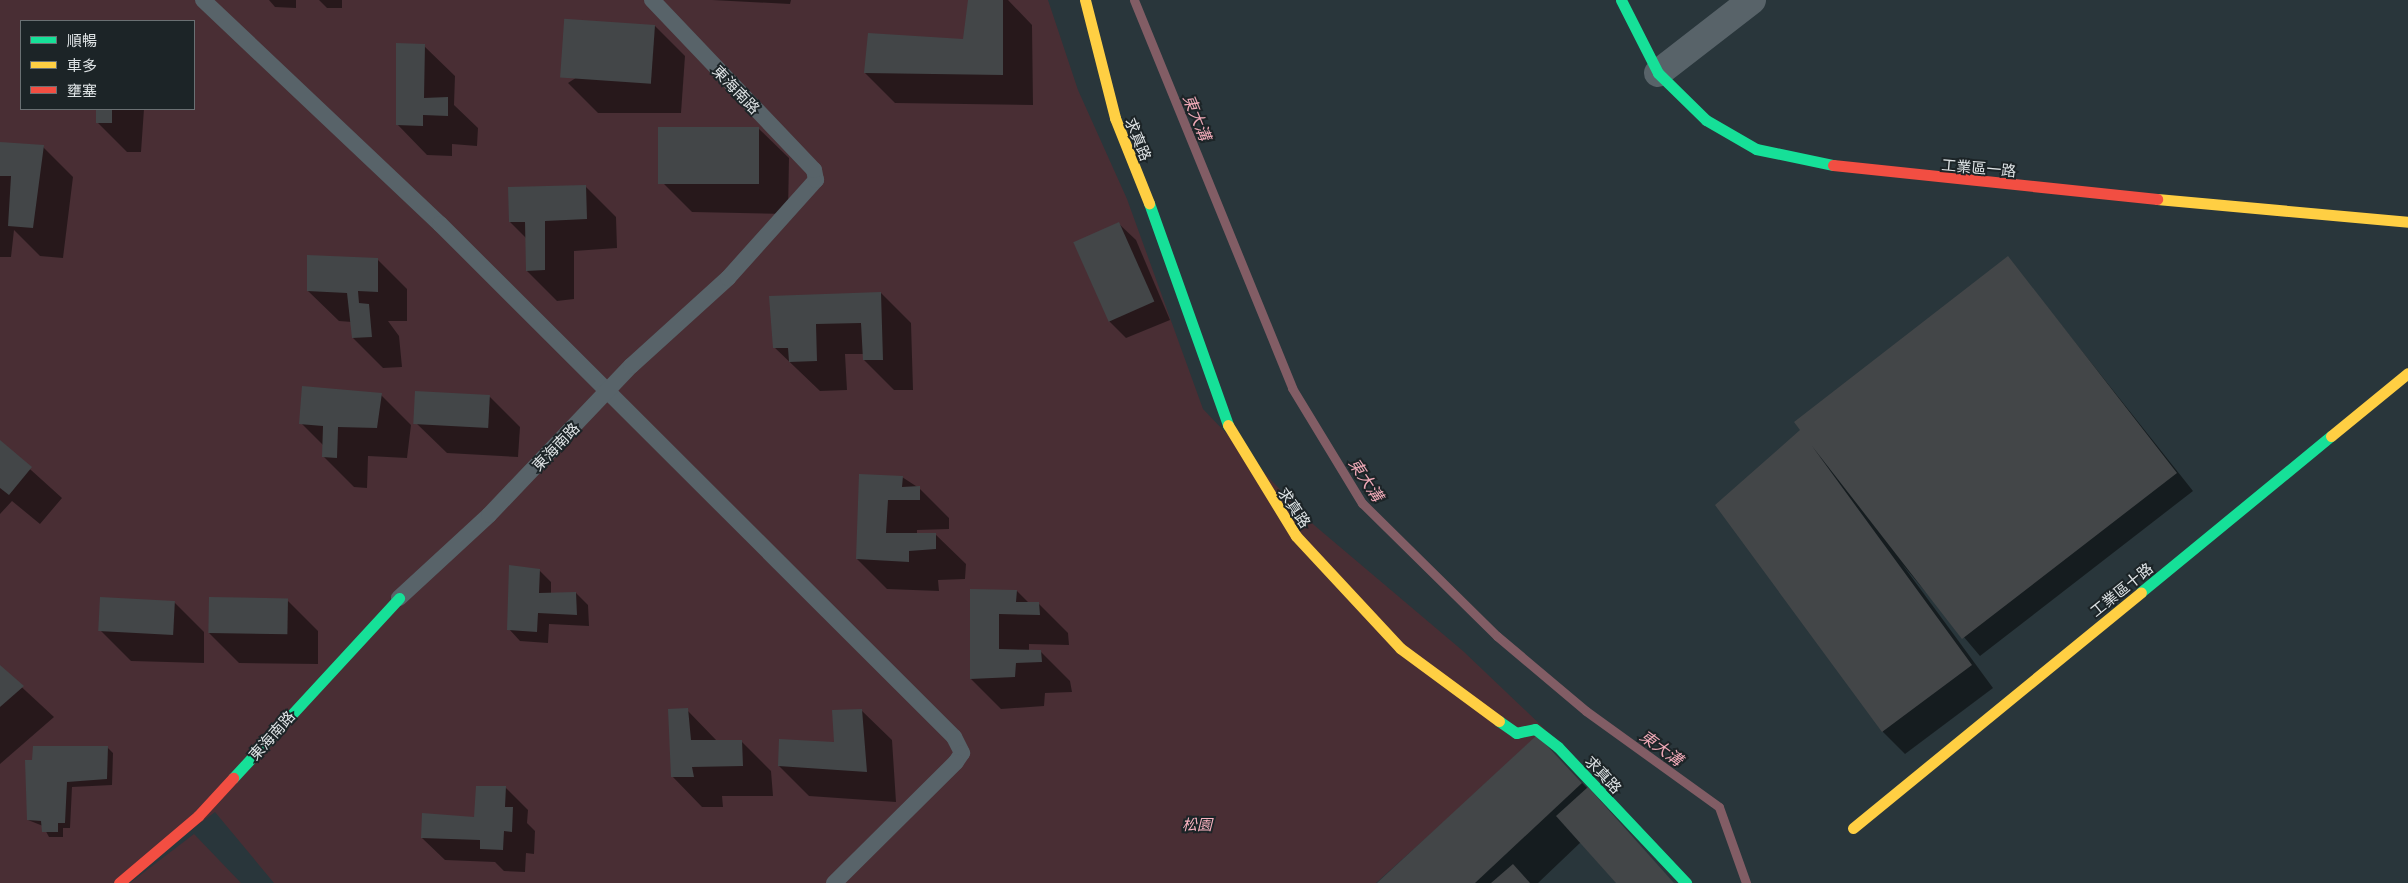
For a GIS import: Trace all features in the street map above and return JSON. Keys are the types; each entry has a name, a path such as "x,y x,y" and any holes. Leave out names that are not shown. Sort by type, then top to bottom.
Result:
{"street":[{"name":"求真路","path":"1085,0 1115,118 1171,258 1218,406 1248,464 1296,536 1400,648 1444,684 1516,733 1535,729 1558,747 1686,883"},
{"name":"工業區一路","path":"1621,0 1658,73 1706,120 1756,149 1860,171 2408,222"},
{"path":"1658,73 1752,0"},
{"name":"工業區十路","path":"1853,828 2408,373"},
{"name":"東海南路","path":"119,883 198,816 400,598"}],"lane":[{"path":"203,0 440,224 607,394 892,673 954,737 962,752 834,883"},
{"name":"東海南路","path":"400,598 490,515 607,394 728,278 816,180 814,170 652,0"}],"shaded area":[{"path":"0,0 2408,0 2408,883 0,883"}],"green space":[{"name":"松園","path":"0,0 1048,0 1078,90 1127,199 1203,409 1314,525 1463,651 1546,730 1376,883 274,883 215,812 119,883 0,883"},
{"path":"194,834 241,883 130,883"}],"building":[{"path":"968,0 1003,0 1003,75 864,73 868,33 963,39"},
{"path":"564,19 655,25 651,84 560,78"},
{"path":"396,43 425,44 424,98 448,97 448,116 423,115 423,126 396,125"},
{"path":"96,110 112,110 112,123 96,123"},
{"path":"658,127 759,127 759,184 658,184"},
{"path":"0,142 44,145 33,228 8,226 11,176 0,176"},
{"path":"586,185 587,219 545,221 545,270 526,271 525,222 509,222 508,187"},
{"path":"1119,222 1154,301 1109,322 1073,242"},
{"path":"307,255 378,258 378,292 358,291 359,303 369,304 372,337 352,338 347,293 307,291"},
{"path":"2008,256 2177,473 1962,639 1812,446 1972,665 1882,732 1715,505 1800,430 1794,422"},
{"path":"881,292 883,360 863,360 861,323 816,324 817,361 789,362 788,348 773,348 769,296"},
{"path":"302,386 382,393 377,428 338,427 337,458 322,457 323,426 299,424"},
{"path":"415,391 490,395 488,428 413,424"},
{"path":"0,440 32,467 9,495 0,488"},
{"path":"859,474 903,476 902,487 920,486 920,500 888,500 886,533 936,533 936,549 909,551 909,562 856,559"},
{"path":"509,565 540,569 539,593 576,592 577,615 538,613 537,632 507,630"},
{"path":"970,589 1017,590 1016,602 1039,602 1040,615 999,614 999,649 1041,650 1042,662 1016,663 1015,677 970,679"},
{"path":"100,597 175,601 173,635 98,631"},
{"path":"209,597 288,598 287,634 208,633"},
{"path":"0,665 24,686 0,707"},
{"path":"688,708 691,740 742,740 743,766 692,767 694,777 671,777 668,709"},
{"path":"862,709 867,772 778,766 779,739 834,742 832,710"},
{"path":"1537,735 1582,783 1475,883 1377,883"},
{"path":"33,746 108,746 107,779 67,782 65,823 58,823 58,832 42,832 41,821 27,820 25,760 32,760"},
{"path":"476,786 506,786 505,807 513,807 512,832 504,831 503,850 480,849 480,840 421,838 422,813 474,817"},
{"path":"1588,787 1674,883 1616,883 1556,816"},
{"path":"1513,864 1530,883 1491,883"}],"waterway":[{"name":"東大溝","path":"1134,0 1292,388 1362,503 1497,636 1586,711 1719,807 1746,883"}],"traffic: fast":[{"path":"1621,0 1658,73 1706,120 1756,149 1833,165"},
{"path":"1149,203 1228,425"},
{"path":"2141,592 2331,436"},
{"path":"233,778 399,598"},
{"path":"1499,721 1516,733 1535,729 1558,747 1686,883"}],"traffic: slow":[{"path":"1085,0 1115,118 1149,203"},
{"path":"2157,199 2408,222"},
{"path":"2331,436 2408,373"},
{"path":"1228,425 1296,536 1400,648 1499,721"},
{"path":"1853,828 2141,592"}],"traffic: jam":[{"path":"1833,165 2157,199"},
{"path":"119,883 198,816 233,778"}]}
